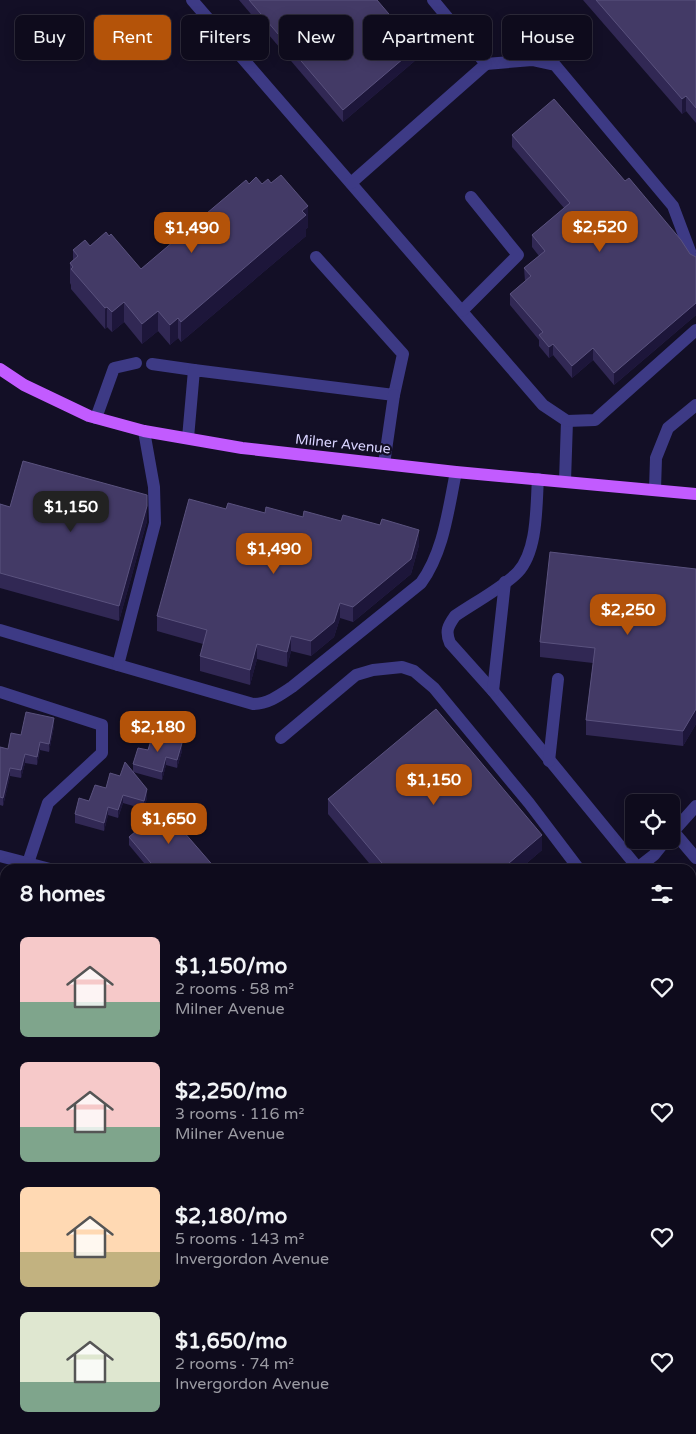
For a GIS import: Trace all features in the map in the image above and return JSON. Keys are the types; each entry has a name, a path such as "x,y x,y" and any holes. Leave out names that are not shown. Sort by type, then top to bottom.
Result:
{"main road":[{"name":"Milner Avenue","path":"0,369 24,385 96,418 144,431 242,448 456,472 696,494"}],"street":[{"path":"192,0 543,405 567,421 595,420 696,330"},
{"path":"433,0 486,64"},
{"path":"351,183 486,64 532,60 555,65 673,206 691,254 696,260"},
{"path":"462,310 518,255 471,196"},
{"path":"316,257 403,354 394,395 384,464"},
{"path":"96,418 114,368 136,363"},
{"path":"152,364 394,395"},
{"path":"188,438 194,370"},
{"path":"655,489 656,458 668,428 696,405"},
{"path":"565,481 567,421"},
{"path":"118,665 155,523 154,486 144,431"},
{"path":"0,630 253,704 263,704 300,681 421,583 431,569 438,552 456,472"},
{"path":"538,479 533,538 528,556 519,571 454,616 448,626 446,635 450,643 493,691 634,864"},
{"path":"493,691 505,582"},
{"path":"281,738 356,675 373,670 402,667 414,671 434,688 529,803 575,864"},
{"path":"549,761 558,679"},
{"path":"0,692 102,725 102,753 48,803 28,863"},
{"path":"680,824 696,806"},
{"path":"680,844 696,858"},
{"path":"642,864 659,849"},
{"path":"0,856 32,864"}],"building":[{"path":"249,0 377,0 390,15 363,15 363,60 402,60 343,110 300,60 353,60 353,15 279,15 279,35 269,23 269,15 262,15"},
{"path":"596,0 696,0 696,108 686,96 682,99"},
{"path":"554,99 625,181 629,178 681,240 690,254 696,257 696,303 614,373 593,348 572,366 553,344 549,347 539,335 543,332 510,294 531,276 524,268 545,251 532,235 570,203 512,135"},
{"path":"281,175 308,206 302,211 306,215 181,322 178,318 170,325 158,311 142,324 124,302 112,312 107,307 105,308 71,269 73,267 70,263 78,256 73,250 85,240 90,246 106,232 109,236 111,234 141,269 246,180 249,184 256,177 262,184 268,179 271,183"},
{"path":"23,461 147,495 147,506 119,606 0,573 0,504 10,507"},
{"path":"189,499 226,509 228,503 265,513 266,507 303,517 304,511 341,521 343,515 380,525 382,519 419,530 411,559 353,607 340,603 334,622 311,641 291,636 287,652 257,644 250,670 200,656 207,630 157,616"},
{"path":"550,552 696,569 696,709 683,731 586,720 595,648 540,642"},
{"path":"436,709 542,835 508,864 383,864 328,799"},
{"path":"26,712 54,718 49,744 40,742 37,757 25,754 21,770 10,768 3,798 0,797 0,747 8,749 11,733 21,735"},
{"path":"153,734 182,743 177,760 166,757 162,772 133,764 138,748 148,750"},
{"path":"125,762 147,789 144,801 123,795 118,810 108,807 104,823 75,814 79,798 89,801 95,785 106,788 110,773 120,776"},
{"path":"163,808 212,864 152,864 129,837"}]}
